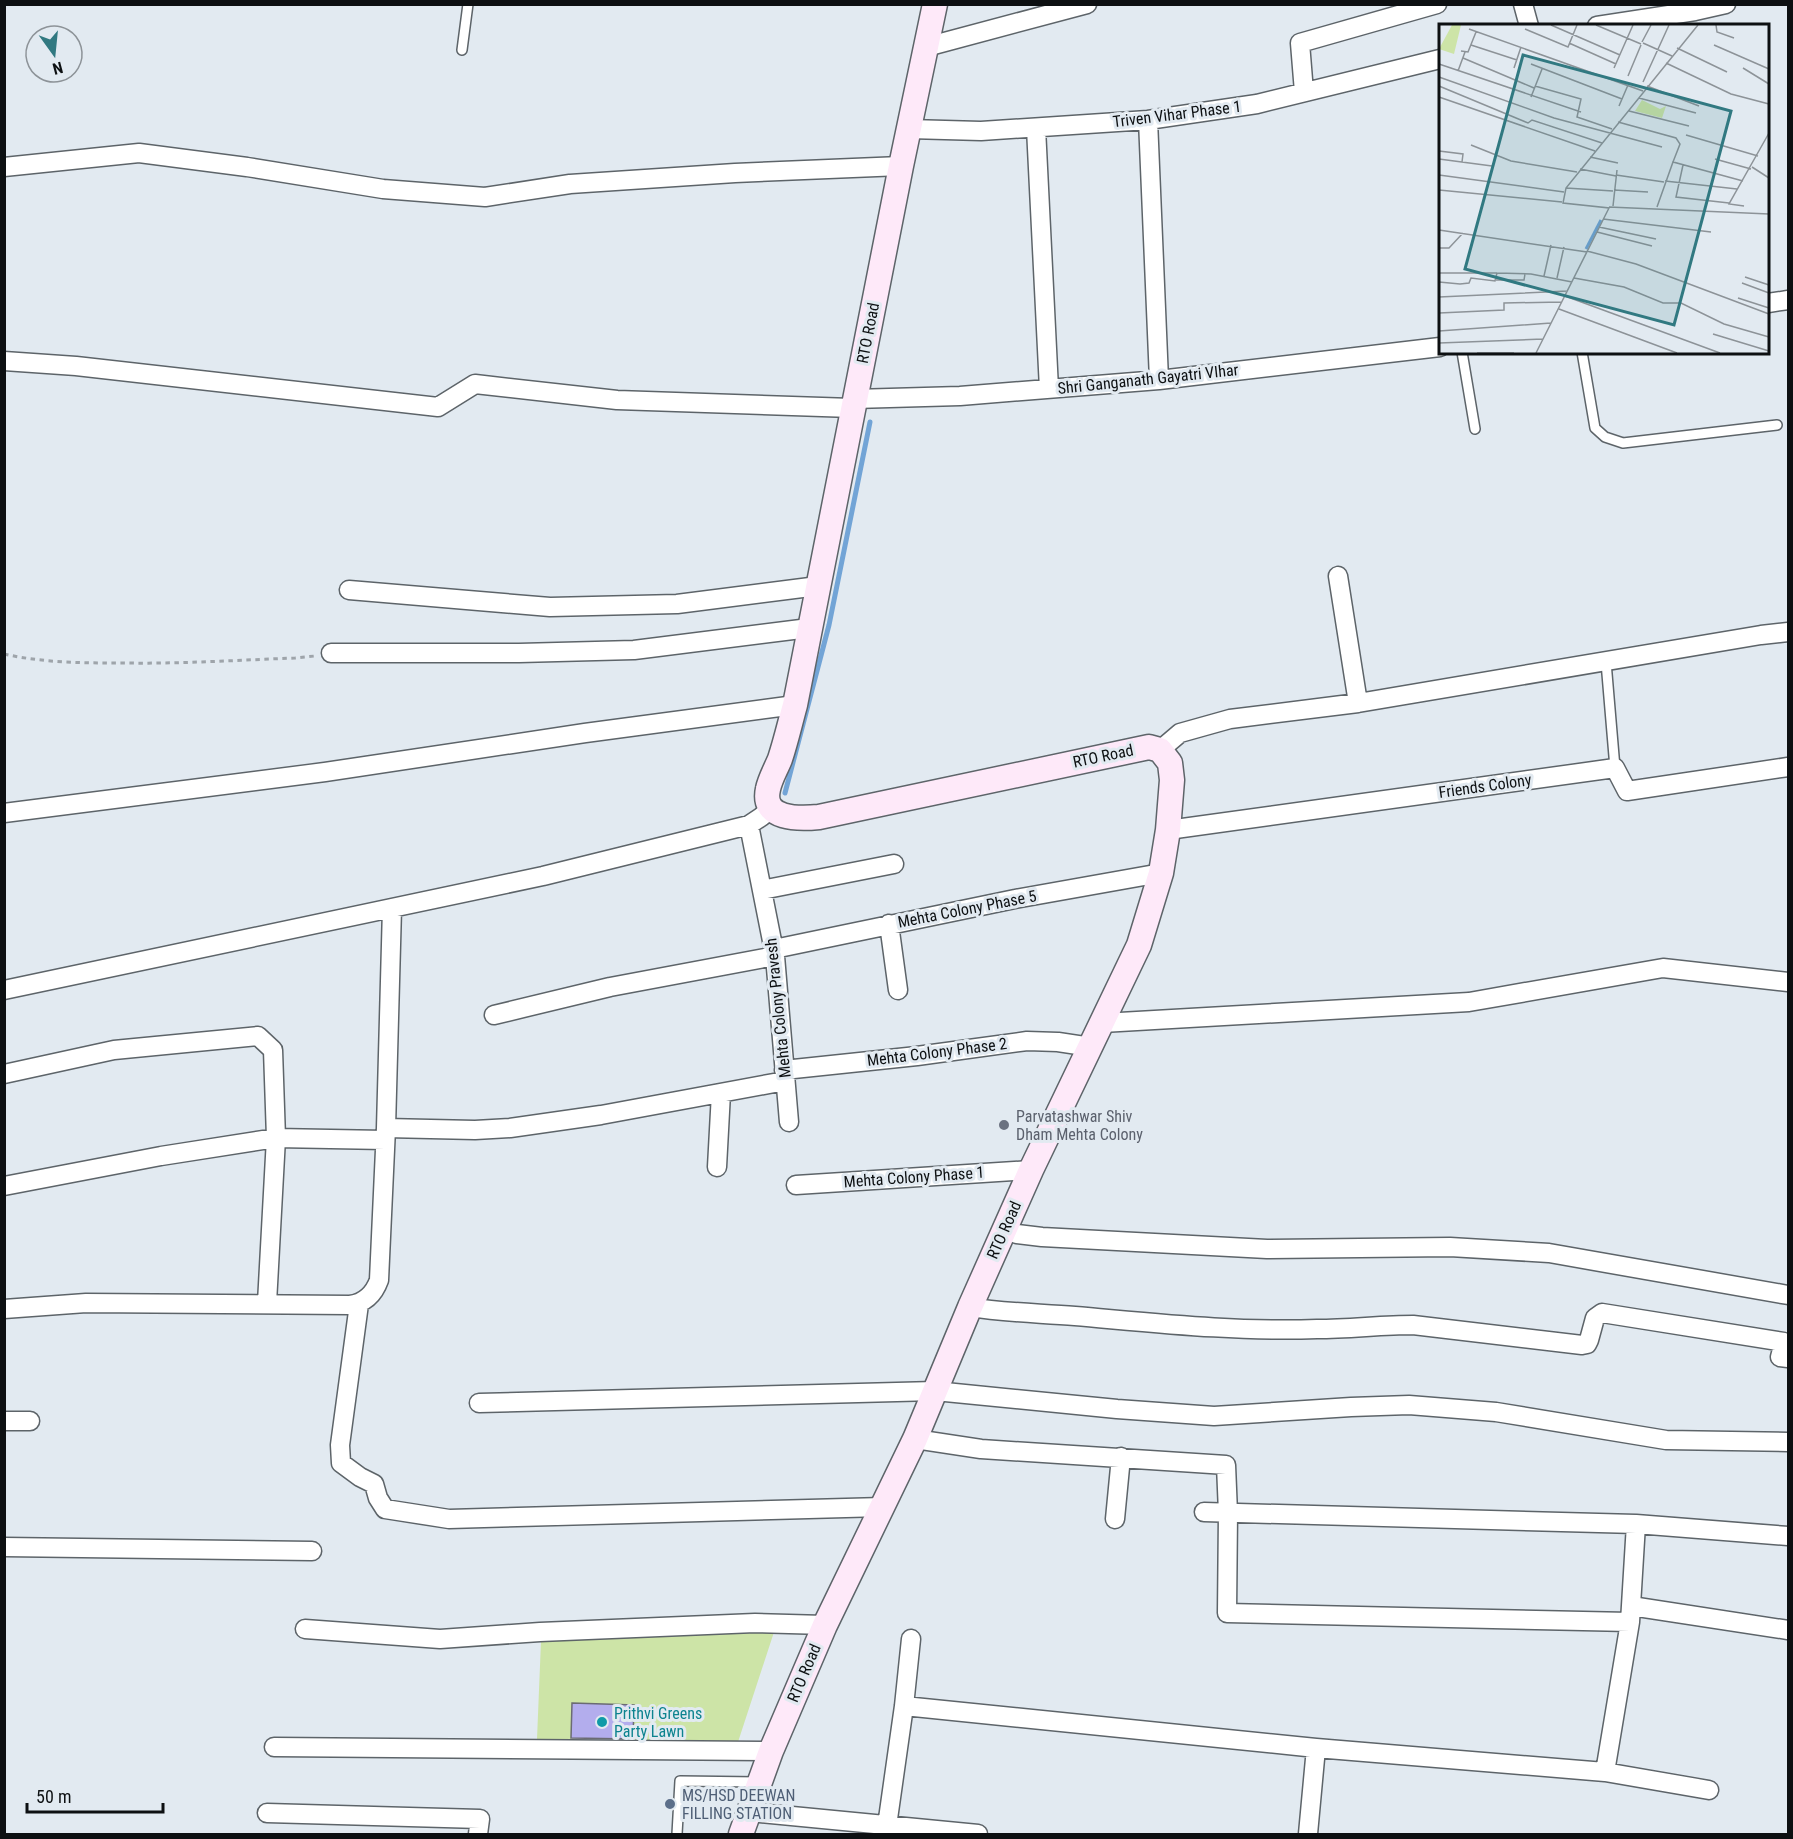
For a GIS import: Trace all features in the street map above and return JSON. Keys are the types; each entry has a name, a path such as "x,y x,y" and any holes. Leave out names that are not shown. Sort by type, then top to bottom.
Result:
{"street":[{"name":"RTO Road","path":"741,1834 771,1751 825,1625 915,1439 1004,1229 1067,1092 1139,945 1161,873 1168,830 1172,780 1170,763 1160,750 1149,747 819,817 789,818 778,813 768,801 768,790 787,738 795,705 935,4"},
{"path":"926,47 1087,4"},
{"path":"1304,92 1300,43 1437,4"},
{"path":"1523,4 1528,24"},
{"path":"1610,24 1726,4"},
{"name":"Triven Vihar Phase 1","path":"909,129 981,131 1148,120 1257,104 1439,59"},
{"path":"1148,120 1159,380"},
{"path":"1036,128 1049,389"},
{"path":"4,166 139,153 247,167 383,189 485,197 570,184 735,173 901,166"},
{"path":"1769,303 1788,300"},
{"name":"Shri Ganganath Gayatri VIhar","path":"4,361 67,364 438,407 475,384 617,399 854,404 1159,380 1439,347"},
{"path":"1338,576 1358,704"},
{"path":"349,590 550,607 677,604 818,586"},
{"path":"331,653 519,653 634,650 809,628"},
{"path":"1160,750 1180,733 1230,719 1358,704 1788,632"},
{"path":"4,813 325,772 795,705"},
{"path":"1615,768 1628,791 1788,766"},
{"name":"Friends Colony","path":"1168,830 1615,768"},
{"path":"4,990 543,876 748,825 772,808"},
{"name":"Mehta Colony Pravesh","path":"748,825 774,952 789,1122"},
{"path":"762,890 894,864"},
{"name":"Mehta Colony Phase 5","path":"494,1015 889,924 1161,873"},
{"path":"4,1309 86,1303 358,1304 375,1292 379,1280 386,1134 392,908"},
{"path":"889,924 898,990"},
{"path":"1102,1023 1469,1002 1663,968 1788,982"},
{"path":"4,1074 114,1050 258,1036 273,1050 276,1138 267,1303"},
{"name":"Mehta Colony Phase 2","path":"4,1186 161,1156 276,1138 510,1128 601,1115 721,1093 784,1075 1027,1041 1058,1042 1091,1047"},
{"path":"717,1167 721,1093"},
{"name":"Mehta Colony Phase 1","path":"796,1185 1031,1170"},
{"path":"1004,1229 1017,1234 1042,1237 1267,1249 1450,1247 1549,1253 1788,1295"},
{"path":"358,1304 340,1445 341,1463 374,1485 385,1509 449,1519 883,1508"},
{"path":"970,1307 991,1311 1048,1313 1234,1329 1318,1329 1413,1325 1582,1345 1587,1344 1595,1318 1602,1313 1784,1342 1780,1357 1788,1358"},
{"path":"479,1402 935,1391 1214,1416 1409,1405 1496,1412 1666,1440 1788,1442"},
{"path":"4,1421 30,1421"},
{"path":"915,1439 981,1449 1226,1465 1227,1613 1630,1614 1788,1630"},
{"path":"1115,1519 1121,1457"},
{"path":"1204,1512 1636,1524 1788,1536"},
{"path":"1605,1772 1630,1614 1636,1524"},
{"path":"4,1547 312,1551"},
{"path":"305,1629 440,1639 540,1632 755,1623 825,1625"},
{"path":"887,1826 911,1639"},
{"path":"904,1706 1316,1748 1605,1772 1709,1790"},
{"path":"274,1747 771,1751"},
{"path":"1308,1834 1316,1748"},
{"path":"750,1812 978,1834"},
{"path":"267,1813 480,1819 478,1834"}],"lane":[{"path":"462,50 468,4"},
{"path":"1462,354 1475,429"},
{"path":"1582,354 1595,428 1605,437 1623,443 1777,425"},
{"path":"1606,662 1615,768"},
{"path":"677,1834 680,1781 760,1782"}],"path":[{"path":"4,654 27,659 152,664 295,658 331,653"}],"green space":[{"path":"774,1632 738,1742 633,1741 634,1705 572,1703 571,1739 537,1739 541,1641"}],"building":[{"name":"Prithvi Greens Party Lawn","path":"572,1703 634,1705 633,1739 571,1738"}],"waterway":[{"path":"785,793 829,625 870,422"}],"place":[{"name":"Parvatashwar Shiv Dham Mehta Colony","path":"1004,1125"},
{"name":"Prithvi Greens Party Lawn","path":"602,1722"},
{"name":"MS/HSD DEEWAN FILLING STATION","path":"670,1804"}]}
